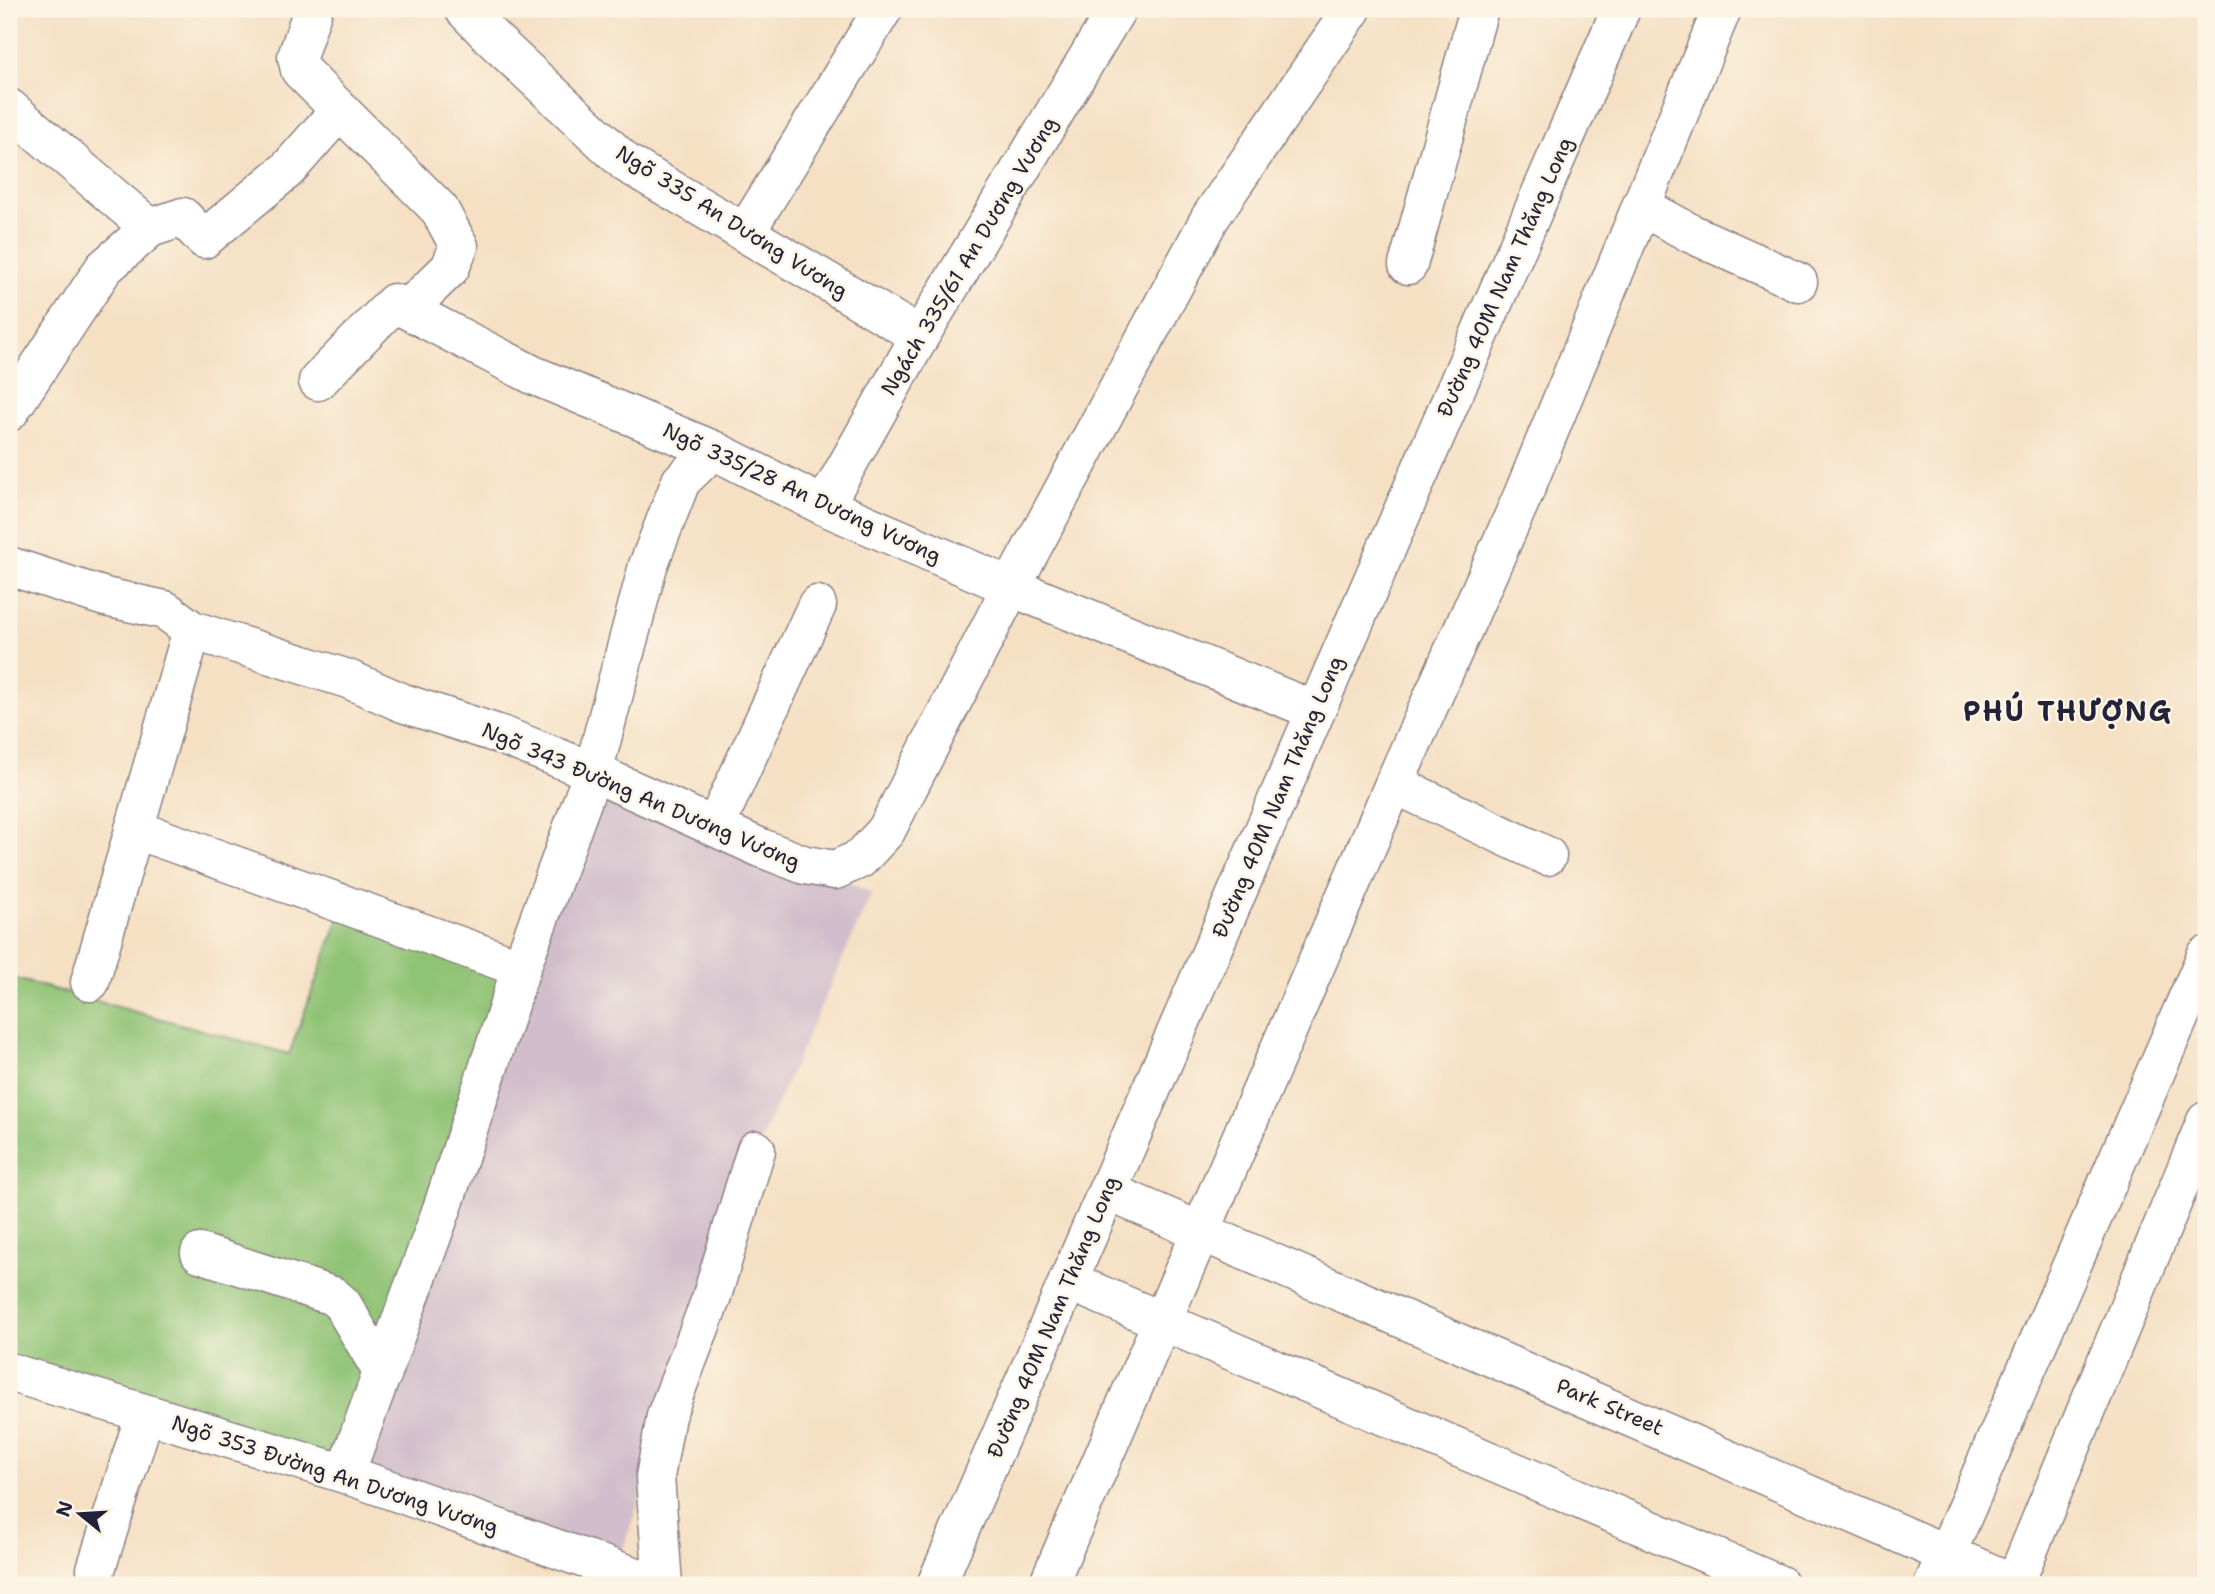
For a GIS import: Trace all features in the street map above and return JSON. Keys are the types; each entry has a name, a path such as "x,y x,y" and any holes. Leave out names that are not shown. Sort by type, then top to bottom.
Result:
{"street":[{"path":"313,9 297,57 300,70 439,209 459,246 450,268 408,309 394,303 318,381"},
{"name":"Ngõ 335 An Dương Vương","path":"464,9 626,163 920,336"},
{"path":"745,233 883,9"},
{"name":"Ngách 335/61 An Dương Vương","path":"824,506 920,336 1117,9"},
{"name":"Ngõ 343 Đường An Dương Vương","path":"9,566 105,597 165,610 192,630 348,679 403,703 500,735 593,772 761,848 805,865 835,870 860,859 886,831 1011,587 1210,218 1352,9"},
{"path":"1408,265 1479,9"},
{"name":"Đường 40M Nam Thăng Long","path":"936,1585 1622,9"},
{"path":"1048,1585 1394,785 1523,495 1722,9"},
{"path":"9,108 150,228"},
{"path":"9,412 104,268 150,228 183,217 204,239 287,170 339,111"},
{"path":"1641,206 1692,234 1797,282"},
{"name":"Ngõ 335/28 An Dương Vương","path":"408,309 533,375 713,450 824,506 1011,587 1316,710"},
{"path":"345,1474 443,1206 521,968 593,772 648,566 681,481 713,450"},
{"path":"715,827 817,605"},
{"path":"90,982 192,630"},
{"path":"1394,785 1547,856"},
{"path":"134,830 521,968"},
{"path":"1940,1570 2206,956"},
{"path":"2016,1585 2202,1143"},
{"path":"661,1585 655,1477 666,1416 711,1299 756,1150"},
{"name":"Park Street","path":"1107,1191 1201,1231 1940,1570 2016,1585"},
{"path":"200,1253 333,1296 342,1304 383,1373"},
{"path":"1068,1281 1780,1585"},
{"name":"Ngõ 353 Đường An Dương Vương","path":"9,1372 345,1474 661,1585"},
{"path":"96,1569 145,1414"}],"shaded area":[{"path":"593,772 872,893 756,1150 616,1570 345,1474"}],"green space":[{"path":"344,905 521,968 345,1474 9,1357 9,977 289,1054"}],"district":[{"name":"PHÚ THƯỢNG","path":"2068,711"}]}
